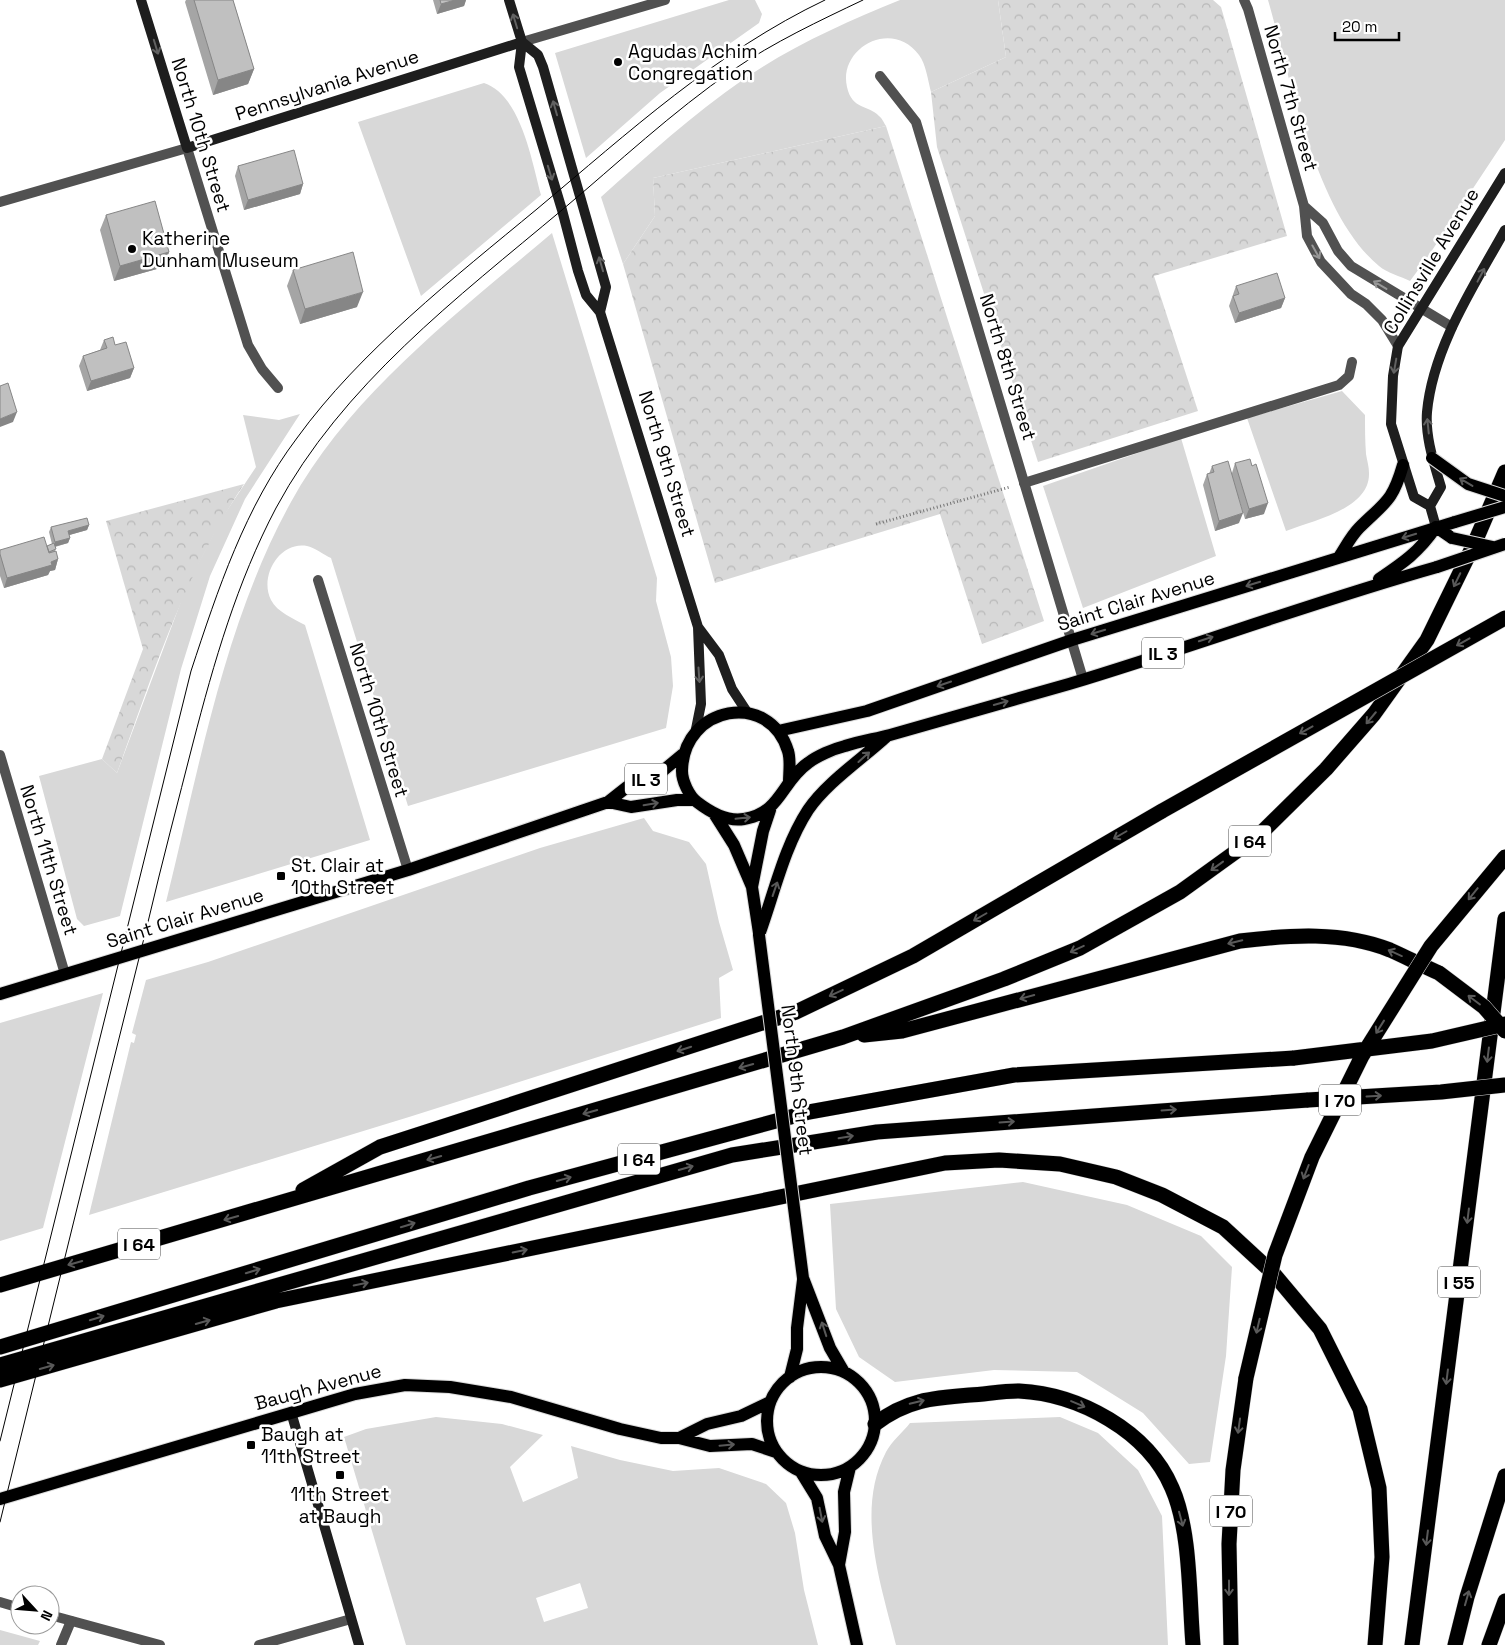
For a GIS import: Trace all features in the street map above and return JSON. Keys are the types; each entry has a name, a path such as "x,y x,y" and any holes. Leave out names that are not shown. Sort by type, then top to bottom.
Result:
{"highway":[{"name":"I 64","path":"0,1284 843,1037 1004,980 1080,948 1180,892 1259,835 1326,769 1374,714 1427,640 1475,542 1505,472"},
{"path":"278,1204 380,1147 796,1012 913,956 1162,811 1505,618"},
{"name":"I 70","path":"1231,1645 1229,1544 1233,1470 1246,1378 1274,1255 1312,1157 1362,1056 1431,946 1505,857"},
{"name":"I 55","path":"1412,1645 1505,919"},
{"path":"843,1037 902,1031 1240,941 1288,935 1342,938 1388,949 1439,973 1484,1007 1505,1031"},
{"name":"I 64","path":"0,1347 529,1188 809,1112 1014,1075 1294,1058 1432,1041 1505,1024"},
{"path":"0,1364 732,1155 877,1132 1441,1092 1505,1085"},
{"path":"0,1380 276,1301 945,1163 999,1160 1060,1164 1116,1177 1162,1195 1223,1227 1273,1273 1320,1329 1360,1409 1379,1488 1382,1557 1375,1645"},
{"path":"875,1424 898,1408 914,1402 937,1398 1020,1392 1071,1400 1109,1418 1148,1451 1172,1487 1184,1530 1193,1645"},
{"path":"1455,1645 1467,1597 1505,1476"},
{"path":"1489,1645 1505,1601"}],"main road":[{"name":"North 10th Street","path":"142,0 186,148"},
{"name":"North 9th Street","path":"508,0 522,42 519,67 578,270 586,295 600,312 698,627 701,704 696,729"},
{"name":"Pennsylvania Avenue","path":"186,148 522,42"},
{"name":"North 9th Street","path":"522,42 538,55 556,110 604,278 606,288 600,312"},
{"name":"Collinsville Avenue","path":"1430,506 1414,497 1391,424 1393,376 1398,346 1505,173"},
{"path":"1499,546 1452,538 1436,527 1430,506 1440,487 1432,458 1427,413 1433,378 1452,328 1505,230"},
{"path":"1432,458 1468,484 1505,496"},
{"path":"1339,557 1358,528 1386,504 1397,486 1403,465"},
{"name":"Saint Clair Avenue","path":"778,731 867,711 1072,640 1505,507"},
{"path":"1368,586 1404,563 1422,548 1436,527"},
{"name":"IL 3","path":"788,782 808,763 837,749 1083,679 1368,586 1499,546"},
{"name":"North 9th Street","path":"698,627 719,655 732,689 748,712"},
{"path":"748,712 765,720 778,731 789,752 788,782 770,810 742,820 715,815 694,800 682,778 682,754 696,729 719,715 748,712"},
{"path":"759,935 790,846 809,809 830,787 887,736"},
{"name":"Saint Clair Avenue","path":"0,994 408,870 608,802 627,788 659,774 682,754"},
{"name":"Saint Clair Avenue","path":"608,802 631,807 677,800 694,800"},
{"name":"North 9th Street","path":"752,887 763,831 770,810"},
{"name":"North 9th Street","path":"715,815 734,845 752,887 803,1278 830,1348 844,1372"},
{"name":"North 9th Street","path":"790,1377 797,1349 797,1328 803,1278"},
{"path":"820,1367 844,1372 855,1379 868,1394 874,1412 875,1424 868,1449 850,1467 826,1475 801,1472 789,1466 776,1452 768,1428 770,1402 780,1386 790,1377 801,1371 820,1367"},
{"name":"Baugh Avenue","path":"0,1498 291,1412 356,1394 406,1385 450,1387 511,1397 620,1429 661,1438 679,1438 710,1446 752,1444 776,1452"},
{"path":"679,1438 707,1424 741,1416 770,1402"},
{"path":"291,1412 359,1645"},
{"path":"839,1565 845,1532 844,1492 850,1467"},
{"path":"801,1472 817,1498 825,1536 839,1565 857,1645"}],"street":[{"name":"Pennsylvania Avenue","path":"522,42 665,0"},
{"name":"North 7th Street","path":"1244,0 1304,206 1307,236 1321,262 1351,294 1366,304 1382,320 1398,346"},
{"name":"North 8th Street","path":"880,76 916,122 1083,679"},
{"name":"Pennsylvania Avenue","path":"0,202 186,148"},
{"name":"North 10th Street","path":"186,148 248,345 262,369 278,388"},
{"path":"1304,206 1324,222 1338,251 1351,266 1452,328"},
{"path":"1024,482 1339,384 1349,376 1352,362"},
{"name":"North 10th Street","path":"318,580 408,870"},
{"name":"North 11th Street","path":"0,755 65,974"},
{"path":"60,1618 160,1645"},
{"path":"259,1645 350,1619"},
{"path":"61,1645 71,1621"}],"path":[{"path":"876,524 1024,482"}],"green space":[{"path":"729,0 755,0 762,14 759,23 660,93 586,158 555,53"},
{"path":"900,0 998,0 1006,57 931,92 921,59 908,44 895,39 882,39 870,42 859,50 851,60 846,73 847,87 853,100 875,113 886,126 653,178 655,216 623,264 601,197 688,121 725,92 762,67 820,35"},
{"path":"998,0 1213,0 1221,7 1287,236 1154,276 1198,411 1038,462 937,147 931,92 1006,57"},
{"path":"1268,0 1505,0 1505,140 1410,281 1390,273 1379,266 1357,243 1338,213 1322,179 1308,142"},
{"path":"484,83 497,90 516,115 529,148 541,195 421,296 358,122"},
{"path":"886,126 1044,621 982,644 940,514 715,583 623,264 655,216 653,178"},
{"path":"552,233 657,578 656,601 671,657 673,686 666,728 408,806 331,558 307,546 297,546 288,549 274,562 270,571 268,591 271,600 277,608 305,625 370,840 166,902 202,749 231,647 248,597 268,548 291,502 315,463 344,425 375,390 445,324"},
{"path":"1342,391 1365,415 1366,454 1369,473 1367,485 1360,496 1351,504 1325,517 1286,531 1247,418"},
{"path":"300,414 245,499 210,576 181,669 120,916 84,926 77,919 39,776 102,759 117,773 186,588 220,521 256,467 243,415 279,420"},
{"path":"1181,438 1216,556 1083,608 1043,486"},
{"path":"244,484 223,518 187,588 157,662 117,773 102,759 143,649 106,521"},
{"path":"644,818 653,831 689,842 706,864 719,922 733,970 719,978 721,1018 409,1117 89,1215 131,1042 134,1043 136,1035 132,1033 146,980 208,962 540,848"},
{"path":"103,993 43,1228 0,1241 0,1023"},
{"path":"1023,1182 1127,1205 1201,1236 1232,1267 1226,1356 1210,1462 1189,1464 1143,1413 1077,1372 994,1370 895,1382 859,1357 836,1309 830,1204"},
{"path":"436,1417 502,1424 543,1435 510,1467 523,1502 578,1478 571,1446 620,1460 673,1471 719,1468 766,1484 786,1503 795,1533 804,1590 818,1645 406,1645 344,1437 366,1429","holes":["580,1583 588,1608 544,1622 536,1598"]},
{"path":"1060,1417 1098,1433 1138,1470 1162,1516 1168,1645 896,1645 878,1573 872,1523 872,1498 877,1475 888,1448 910,1423"},
{"path":"0,1630 10,1633 10,1635 18,1635 40,1641 38,1645 0,1645"}],"building":[{"path":"194,0 233,0 254,69 218,80"},
{"path":"440,0 455,0 441,4"},
{"path":"294,150 303,184 248,200 238,166"},
{"name":"Katherine Dunham Museum","path":"155,201 169,252 120,266 106,215"},
{"path":"353,252 363,292 305,309 293,270"},
{"path":"1277,273 1285,298 1239,313 1233,296 1239,294 1236,286"},
{"path":"113,337 115,345 126,342 134,368 91,381 83,356 107,348 104,340"},
{"path":"8,383 17,412 0,419 0,386"},
{"path":"1250,459 1252,466 1256,464 1268,503 1249,509 1235,463"},
{"path":"1228,461 1243,513 1219,521 1207,474 1214,472 1212,466"},
{"path":"87,518 89,525 68,531 70,538 55,542 51,527"},
{"path":"44,537 49,553 56,551 58,559 51,562 52,565 7,578 0,550"},
{"path":"54,543 56,549 49,552 47,546"}],"tram line":[{"path":"0,1441 191,671 223,579 262,492 297,438 322,406 379,345 442,288 605,151 675,95 747,44 825,0"},
{"path":"0,1522 201,713 218,653 238,594 276,508 303,463 334,422 368,383 404,346 482,276 710,86 781,41 863,0"}],"place":[{"name":"Agudas Achim Congregation","path":"618,62"},
{"name":"Katherine Dunham Museum","path":"132,249"},
{"name":"St. Clair at 10th Street","path":"281,876"},
{"name":"Baugh at 11th Street","path":"251,1445"},
{"name":"11th Street at Baugh","path":"340,1475"}]}
